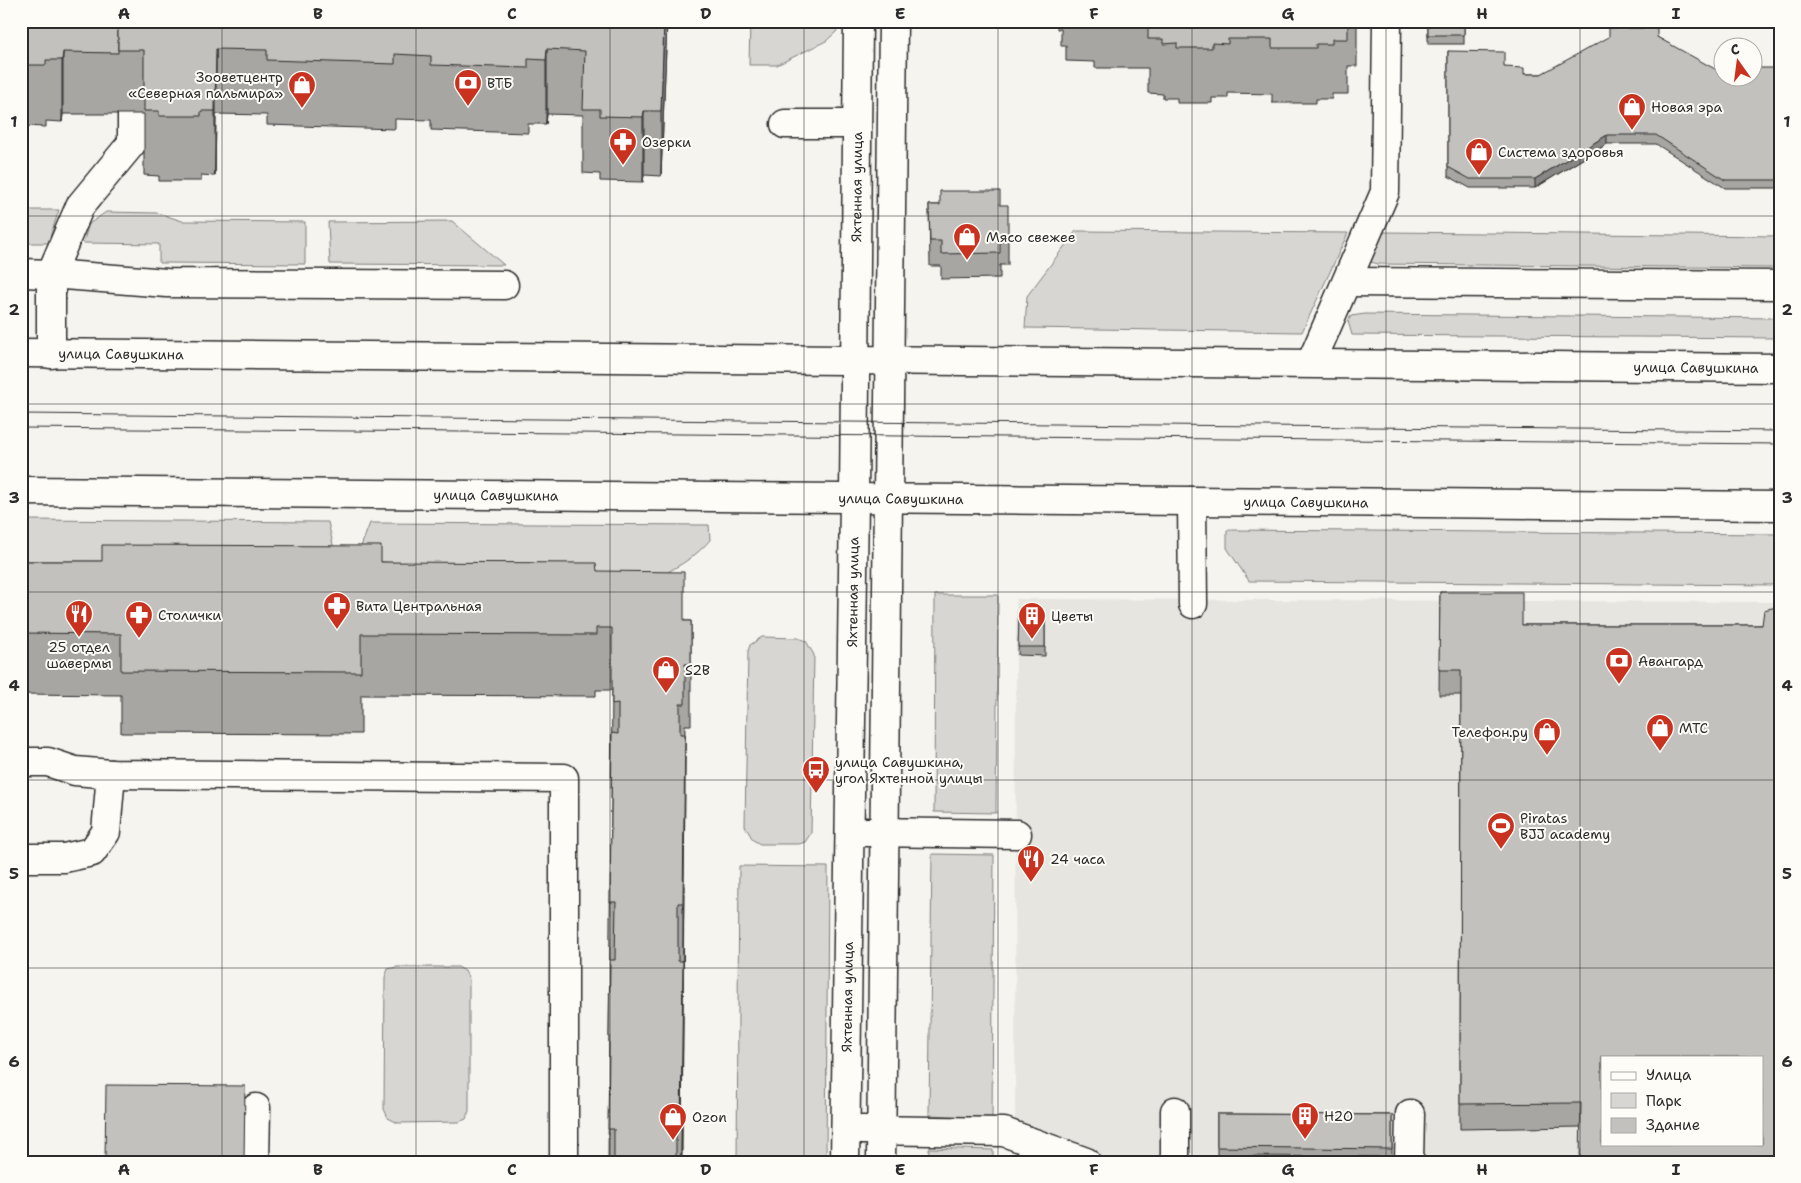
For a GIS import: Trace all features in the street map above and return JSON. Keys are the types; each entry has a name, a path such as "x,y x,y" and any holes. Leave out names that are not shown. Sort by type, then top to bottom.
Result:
{"main road":[{"name":"Яхтенная улица","path":"845,1162 858,21"},
{"path":"881,1162 893,21"},
{"path":"1311,363 1385,192 1387,21"},
{"path":"51,354 51,274 80,206 132,143 132,114"},
{"path":"785,124 857,124"},
{"path":"21,273 167,284 504,285"},
{"path":"1347,282 1780,285"},
{"name":"улица Савушкина","path":"21,354 1780,368"},
{"name":"улица Савушкина","path":"21,491 1780,506"},
{"path":"1192,501 1193,604"},
{"path":"21,762 48,762 75,771 111,774 564,778 564,1162"},
{"path":"21,858 64,858 92,852 106,832 111,774"},
{"path":"849,832 1017,834"},
{"path":"256,1108 256,1162"},
{"path":"1175,1111 1176,1162"},
{"path":"1409,1162 1410,1114"},
{"path":"845,1130 1004,1132 1086,1162"}],"shaded area":[{"path":"1016,599 1780,602 1780,1162 1015,1162"}],"green space":[{"path":"750,21 842,21 836,32 826,41 777,65 749,65"},
{"path":"21,210 59,210 48,243 21,243"},
{"path":"106,212 158,213 182,221 305,222 305,264 159,263 159,244 83,243 89,224"},
{"path":"452,221 504,265 330,264 328,222"},
{"path":"1076,231 1348,233 1302,332 1025,328 1027,296"},
{"path":"1385,232 1780,236 1780,268 1378,264 1371,262 1369,256 1376,241"},
{"path":"1365,314 1780,318 1780,338 1352,335 1348,321 1351,316"},
{"path":"21,520 328,522 334,549 21,574"},
{"path":"370,523 709,525 710,540 690,559 651,581 360,578 360,549"},
{"path":"1227,530 1780,534 1780,585 1249,581 1227,548"},
{"path":"935,595 998,595 996,813 934,812"},
{"path":"762,637 798,638 806,641 814,655 811,833 805,842 799,844 760,844 753,840 745,826 748,651 750,645"},
{"path":"932,854 994,855 992,1118 929,1115"},
{"path":"739,866 828,867 826,1162 737,1162"},
{"path":"397,967 458,967 465,971 469,979 469,1111 466,1119 459,1122 398,1123 388,1118 384,1109 385,977 388,969"},
{"path":"929,1148 993,1150 993,1162 928,1162"}],"building":[{"path":"21,21 118,21 118,53 63,52 62,60 46,60 46,65 21,65"},
{"path":"118,21 664,21 661,111 644,111 643,117 600,116 600,109 583,109 585,51 547,49 546,60 528,59 528,68 431,65 431,56 395,54 395,64 267,60 267,50 216,49 215,111 201,111 201,116 159,116 159,111 144,111 144,50 118,50"},
{"path":"1148,21 1348,21 1348,39 1332,39 1332,44 1316,44 1316,48 1272,48 1272,39 1228,39 1228,44 1212,43 1212,48 1177,48 1177,43 1163,44 1163,39 1148,39"},
{"path":"1428,21 1464,21 1464,35 1428,35"},
{"path":"1609,28 1657,28 1657,37 1714,68 1714,88 1764,88 1764,68 1777,68 1777,76 1780,76 1780,180 1725,180 1656,135 1607,135 1535,179 1470,179 1448,167 1448,51 1504,52 1504,67 1524,68 1524,74 1541,74 1609,37"},
{"path":"940,191 1000,191 1000,205 1008,205 1008,240 1000,240 1000,253 941,254 941,241 930,241 929,205 940,205"},
{"path":"102,545 381,546 381,562 596,563 597,571 684,572 684,621 691,621 691,664 685,664 685,704 680,704 680,734 685,734 683,903 678,903 678,961 683,961 681,1130 676,1130 676,1162 614,1162 614,1129 608,1129 610,960 615,960 616,902 610,902 612,733 618,734 618,703 612,704 612,628 596,628 596,635 361,634 361,672 121,671 121,634 21,633 21,561 102,561"},
{"path":"1440,592 1522,592 1522,625 1762,625 1764,610 1780,606 1780,1162 1580,1162 1581,1103 1460,1104 1461,670 1439,670"},
{"name":"Цветы","path":"1019,616 1045,616 1045,647 1018,647"},
{"path":"106,1085 245,1086 244,1162 105,1161"},
{"name":"H2O","path":"1217,1114 1392,1115 1392,1149 1217,1147"}],"tram line":[{"path":"21,414 1780,431"},
{"path":"21,428 1780,444"}],"place":[{"name":"ВТБ","path":"468,107"},
{"name":"Зооветцентр «Северная пальмира»","path":"302,109"},
{"name":"Новая эра","path":"1632,131"},
{"name":"Озерки","path":"623,166"},
{"name":"Cистема здоровья","path":"1479,176"},
{"name":"Мясо свежее","path":"967,261"},
{"name":"Вита Центральная","path":"337,630"},
{"name":"25 отдел шавермы","path":"79,638"},
{"name":"Столички","path":"139,639"},
{"name":"Цветы","path":"1032,640"},
{"name":"Авангард","path":"1619,685"},
{"name":"S2B","path":"666,694"},
{"name":"МТС","path":"1660,752"},
{"name":"Телефон.ру","path":"1547,756"},
{"name":"улица Савушкина, угол Яхтенной улицы","path":"816,794"},
{"name":"Piratas BJJ academy","path":"1501,850"},
{"name":"24 часа","path":"1031,883"},
{"name":"H2O","path":"1305,1140"},
{"name":"Ozon","path":"673,1141"}]}
